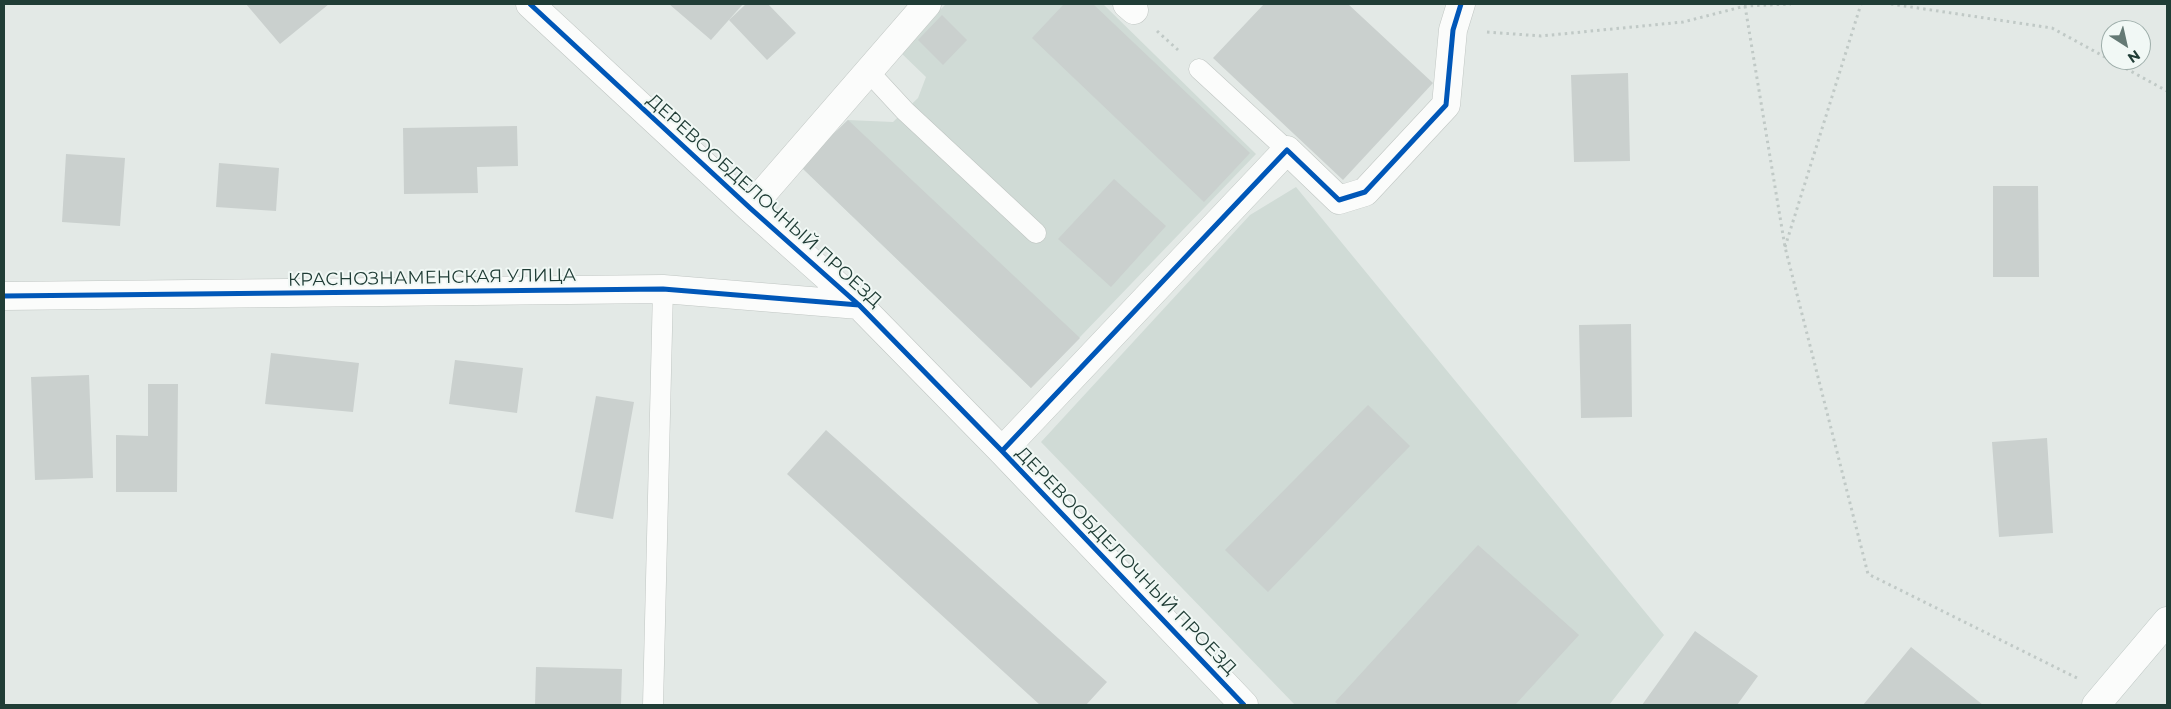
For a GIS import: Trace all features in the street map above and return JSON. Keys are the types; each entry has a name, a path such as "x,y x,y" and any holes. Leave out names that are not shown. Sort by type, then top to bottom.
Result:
{"street":[{"name":"ДЕРЕВООБДЕЛОЧНЫЙ ПРОЕЗД","path":"530,4 750,208 860,305 1244,705"},
{"path":"750,208 927,4"},
{"path":"1002,451 1287,150 1340,200 1365,192 1446,105 1454,30 1461,4"},
{"name":"КРАСНОЗНАМЕНСКАЯ УЛИЦА","path":"4,296 663,289 860,305"},
{"path":"2102,698 2167,621"}],"lane":[{"path":"1199,69 1287,150"},
{"path":"868,71 905,111 1036,233"},
{"path":"653,705 663,289"}],"path":[{"path":"1454,30 1541,36 1683,22 1745,6 1791,4"},
{"path":"1785,248 1861,4"},
{"path":"1891,4 2052,28 2167,91"},
{"path":"1745,6 1785,248 1868,574 2076,678 2102,698"},
{"path":"1130,7 1199,69"}],"shaded area":[{"path":"946,4 1103,4 1256,154 1031,388 800,166 848,120 893,122 918,98 926,77 899,51"},
{"path":"1296,187 1664,635 1609,705 1295,705 1041,442 1250,215"}],"building":[{"path":"246,4 329,4 280,44"},
{"path":"669,4 743,4 711,40"},
{"path":"746,4 768,4 796,33 767,60 729,20"},
{"path":"1064,4 1093,4 1250,153 1204,202 1032,38"},
{"path":"1264,4 1348,4 1433,83 1343,180 1213,58"},
{"path":"942,15 967,40 943,65 918,40"},
{"path":"1628,73 1630,161 1574,162 1571,75"},
{"path":"848,120 1080,338 1031,388 800,166"},
{"path":"517,126 518,166 477,167 478,193 404,194 403,128"},
{"path":"66,154 125,158 120,226 62,222"},
{"path":"219,163 279,168 276,211 216,207"},
{"path":"1114,179 1166,226 1111,287 1058,239"},
{"path":"1993,186 2038,186 2039,277 1993,277"},
{"path":"1631,324 1632,417 1581,418 1579,325"},
{"path":"271,353 359,363 353,412 265,404"},
{"path":"455,360 523,368 517,413 449,404"},
{"path":"89,375 93,478 35,480 31,377"},
{"path":"148,384 178,384 177,492 116,492 116,435 148,436"},
{"path":"596,396 634,402 613,519 575,512"},
{"path":"1368,405 1410,446 1268,592 1225,550"},
{"path":"826,430 1107,682 1086,705 1040,705 787,474"},
{"path":"2047,438 2053,533 1999,537 1992,442"},
{"path":"1478,545 1579,635 1515,705 1339,705 1335,702"},
{"path":"1695,631 1758,676 1737,705 1642,705"},
{"path":"1911,647 1983,705 1863,705"},
{"path":"536,667 622,669 621,705 535,705"}],"cycle path":[{"path":"530,4 750,208 859,305 1002,451 1244,705"},
{"path":"1002,451 1287,150 1339,200 1365,192 1446,105 1453,30 1461,4"},
{"path":"4,296 663,289 859,305"}]}
